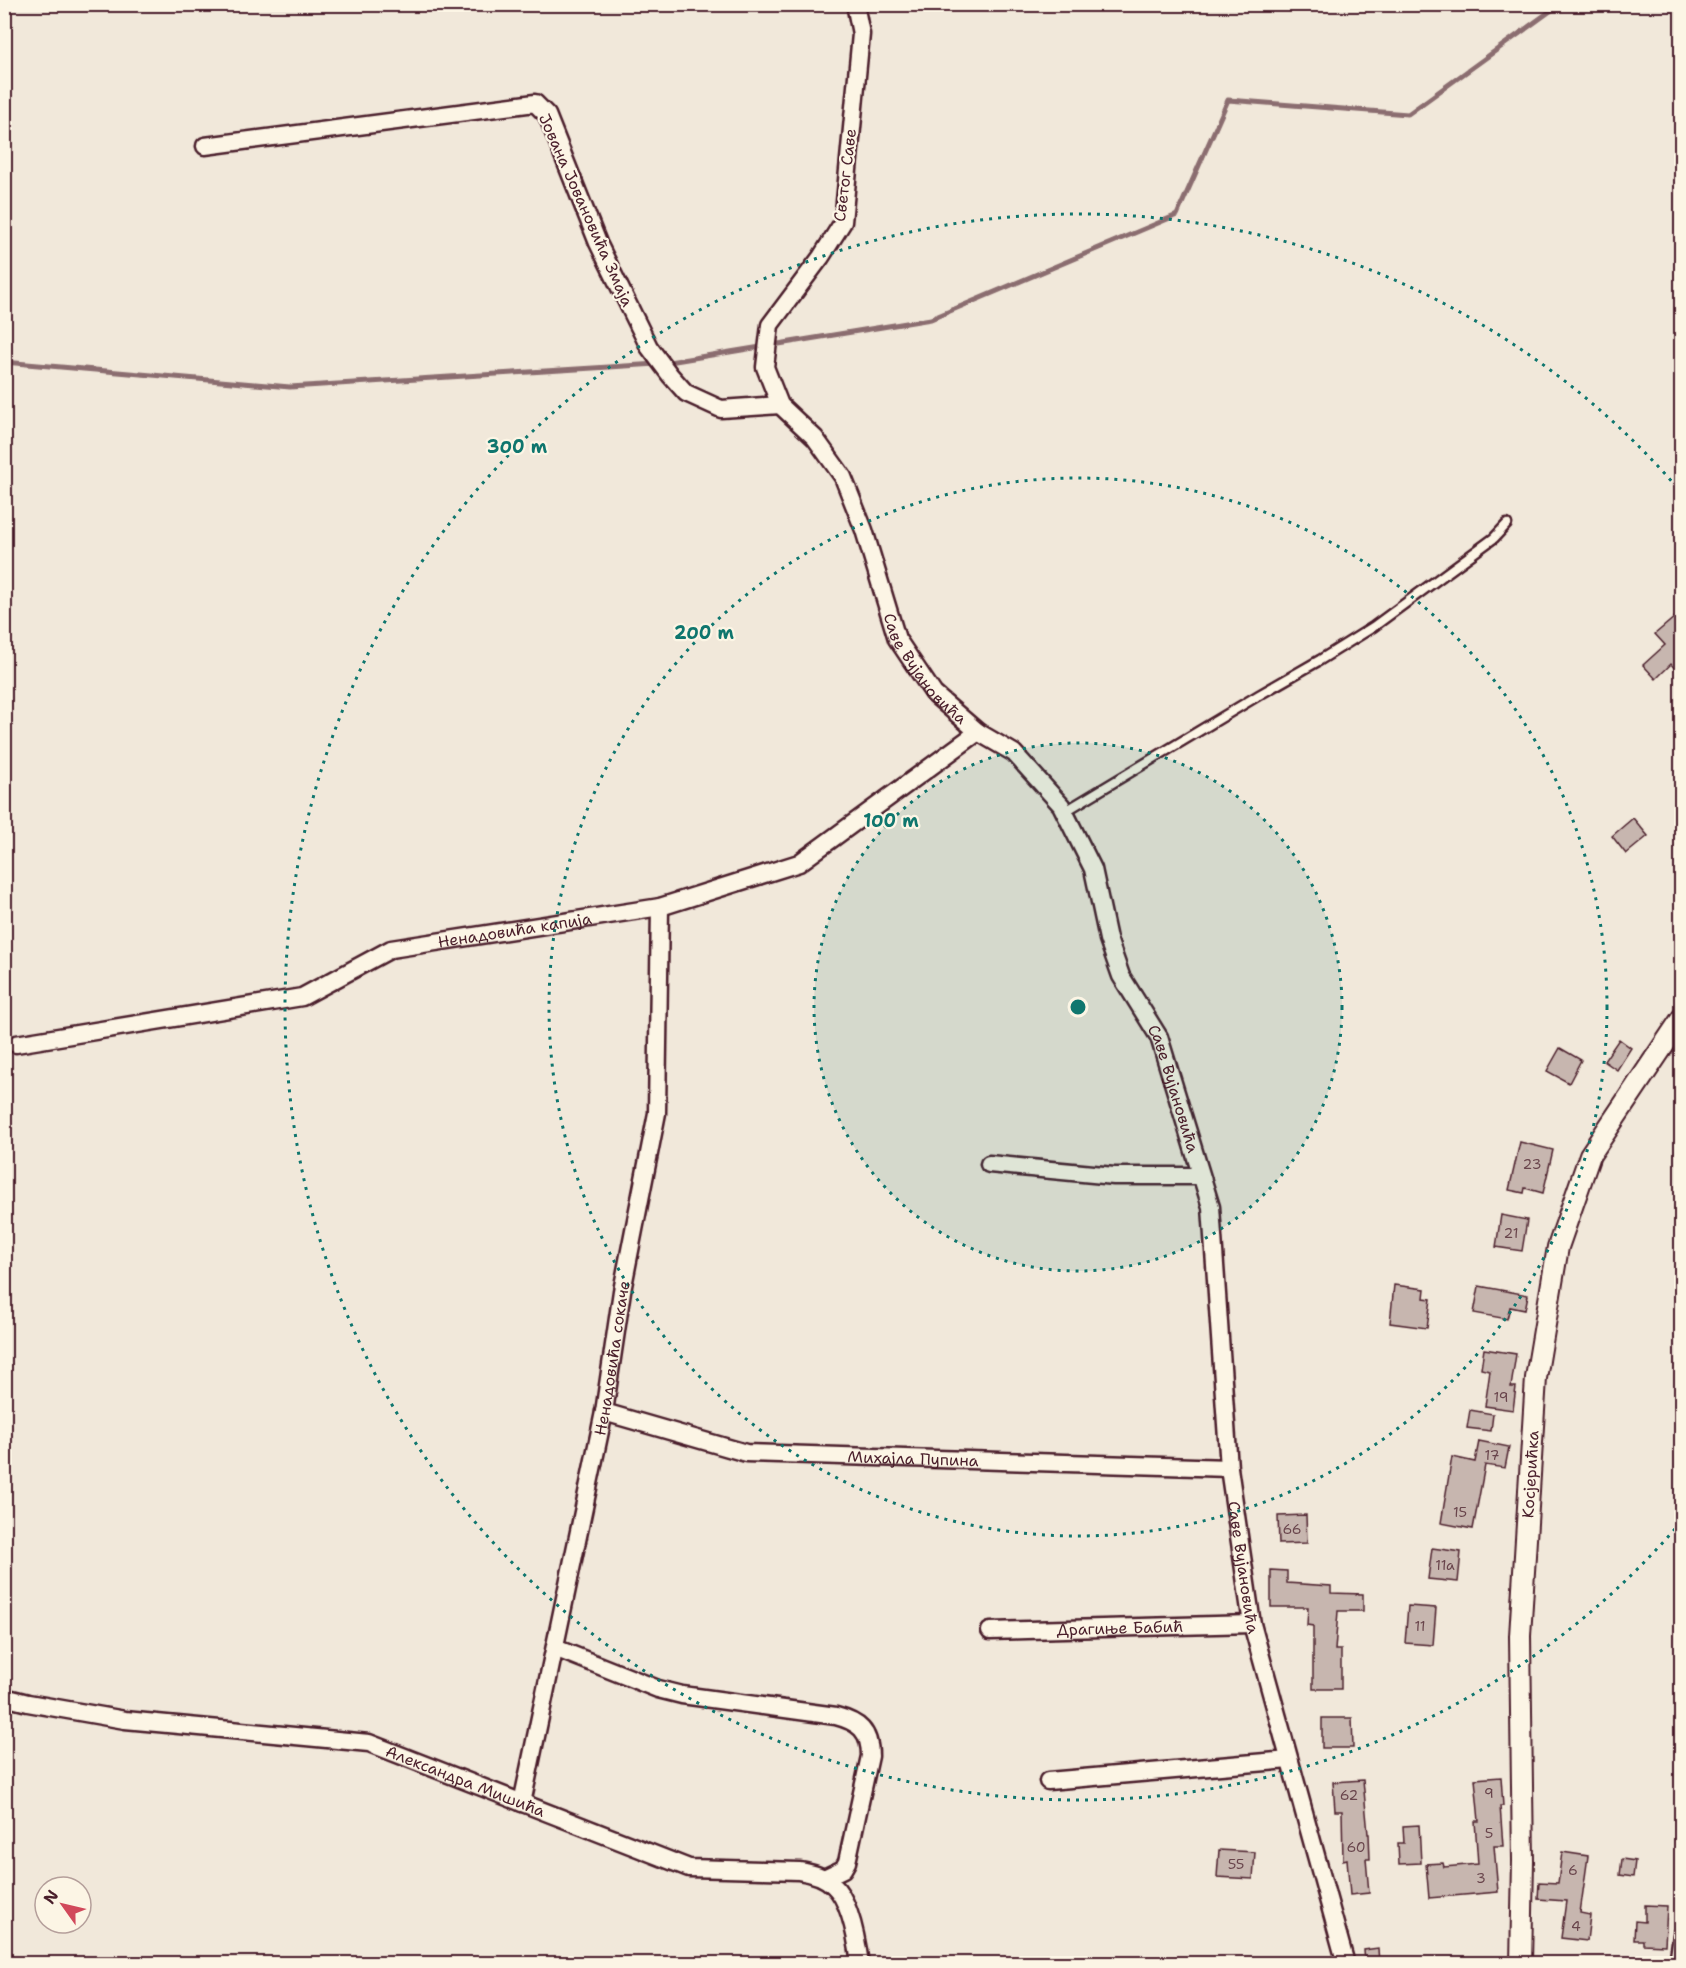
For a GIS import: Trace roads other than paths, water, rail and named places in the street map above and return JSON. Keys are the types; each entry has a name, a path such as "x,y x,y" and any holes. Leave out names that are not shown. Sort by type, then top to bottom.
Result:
{"street":[{"name":"Светог Саве","path":"770,326 821,257 843,222 861,34 855,4"},
{"name":"Јована Јовановића Змаја","path":"205,146 535,103 547,115 598,243 649,347 670,375 686,393 721,410 780,405"},
{"name":"Саве Вујановића","path":"770,326 765,367 780,405 815,438 843,477 864,530 897,639 934,694 978,732 1014,753 1061,805 1093,869 1108,939 1121,976 1159,1037 1211,1207 1229,1468 1252,1624 1346,1964"},
{"name":"Ненадовића капија","path":"16,1044 302,998 391,949 660,907 799,863 978,732"},
{"name":"Ненадовића сокаче","path":"522,1803 604,1412 622,1291 657,1113 660,907"},
{"name":"Косјерићка","path":"1521,1964 1523,1861 1520,1636 1536,1378 1557,1247 1590,1155 1682,1018"},
{"path":"989,1164 1114,1176 1201,1176"},
{"name":"Михајла Пупина","path":"604,1412 746,1453 1229,1468"},
{"name":"Драгиње Бабић","path":"990,1631 1252,1624"},
{"path":"555,1648 658,1689 682,1695 836,1716 848,1719 862,1728 870,1743 870,1756 847,1862 843,1869 824,1878 838,1890 847,1908 857,1943 860,1964"},
{"name":"Александра Мишића","path":"4,1697 125,1719 369,1743 689,1868 799,1871 813,1873 824,1878"},
{"path":"1048,1781 1289,1761"},
{"path":"1678,1964 1682,1935"}],"lane":[{"path":"1064,812 1373,627 1494,538 1508,524"}],"waterway":[{"path":"4,362 290,387 657,364 931,319 1177,215 1228,100 1408,114 1560,4"}]}
